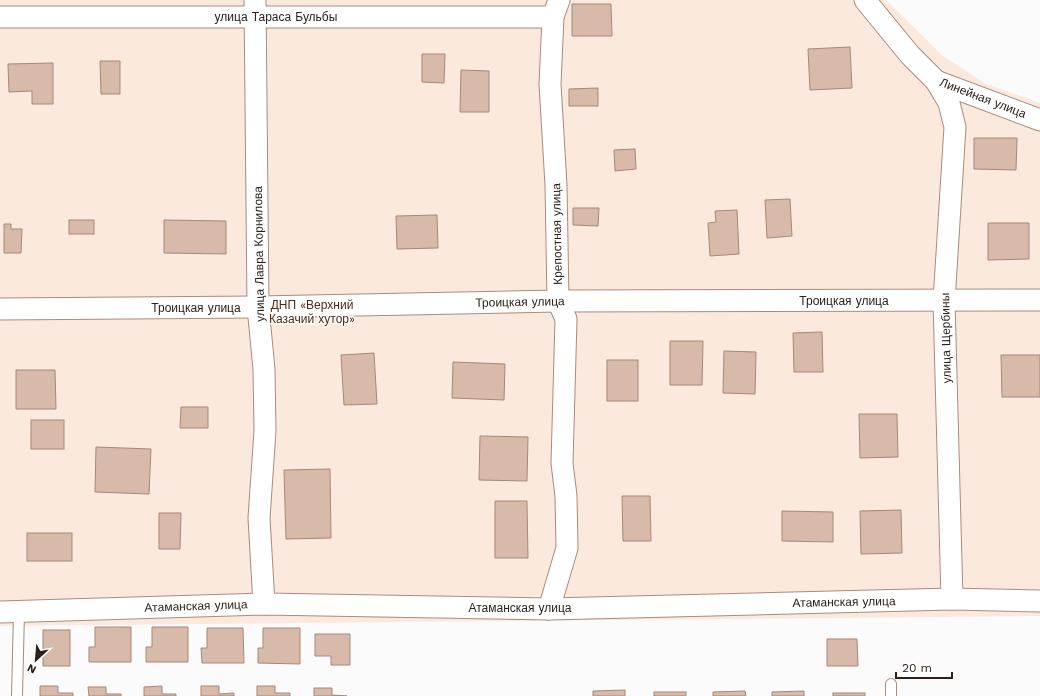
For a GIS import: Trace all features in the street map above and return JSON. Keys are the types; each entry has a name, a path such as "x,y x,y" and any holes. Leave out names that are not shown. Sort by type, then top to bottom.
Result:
{"street":[{"name":"Линейная улица","path":"865,0 910,55 936,81 1040,120"},
{"name":"улица Тараса Бульбы","path":"0,17 256,9 556,8"},
{"name":"Крепостная улица","path":"549,609 567,548 566,496 562,463 566,319 558,302 556,185 550,84 556,8"},
{"name":"улица Лавра Корнилова","path":"256,9 258,307 264,369 264,431 259,518 264,604"},
{"name":"улица Щербины","path":"936,81 949,103 955,127 944,301 952,599"},
{"name":"Троицкая улица","path":"0,309 258,307 558,302 1040,300"},
{"name":"Атаманская улица","path":"9,612 264,604 549,609 952,599 1040,601"}],"lane":[{"path":"9,612 16,696"},
{"path":"891,684 891,696"}],"green space":[{"name":"ДНП «Верхний Казачий хутор»","path":"0,0 886,0 943,56 986,84 1040,103 1040,616 0,626"}],"building":[{"path":"572,4 611,4 612,36 572,36"},
{"path":"850,47 852,88 810,90 808,49"},
{"path":"422,54 445,54 444,83 422,82"},
{"path":"100,61 120,61 120,94 101,94"},
{"path":"53,63 53,104 32,104 32,91 9,92 8,64"},
{"path":"461,70 489,71 489,112 460,112"},
{"path":"598,88 598,106 569,106 569,89"},
{"path":"974,138 1017,138 1016,170 974,169"},
{"path":"635,149 636,169 615,171 614,150"},
{"path":"790,199 792,236 767,238 765,200"},
{"path":"573,208 599,208 598,226 573,225"},
{"path":"737,210 739,254 710,256 708,223 716,222 715,211"},
{"path":"437,215 438,248 397,249 396,216"},
{"path":"69,220 94,220 94,234 69,234"},
{"path":"164,220 226,221 226,254 164,253"},
{"path":"988,223 1029,223 1029,259 988,260"},
{"path":"4,224 11,224 11,229 22,229 21,253 4,253"},
{"path":"822,332 823,372 794,372 793,333"},
{"path":"670,341 703,341 702,385 670,385"},
{"path":"724,351 756,352 755,394 723,393"},
{"path":"374,353 377,404 344,405 341,355"},
{"path":"1001,355 1040,355 1040,397 1002,397"},
{"path":"607,360 638,360 638,401 607,401"},
{"path":"453,362 505,364 504,400 452,398"},
{"path":"16,370 55,370 56,409 16,409"},
{"path":"181,407 208,407 208,428 180,428"},
{"path":"859,414 897,414 898,457 860,458"},
{"path":"31,420 64,420 64,449 31,449"},
{"path":"480,436 528,437 527,481 479,480"},
{"path":"96,447 151,449 149,494 95,492"},
{"path":"330,469 331,538 286,539 284,470"},
{"path":"622,496 650,496 651,541 623,541"},
{"path":"495,501 527,501 528,558 495,558"},
{"path":"901,510 902,553 861,554 860,511"},
{"path":"782,511 833,512 833,542 782,541"},
{"path":"159,513 181,513 180,549 159,549"},
{"path":"27,533 72,533 72,561 27,561"},
{"path":"95,627 131,627 131,662 89,662 89,647 95,647"},
{"path":"152,627 188,627 188,662 146,662 146,647 152,647"},
{"path":"207,628 243,628 244,663 202,663 201,648 207,648"},
{"path":"263,628 300,628 300,664 258,663 258,648 263,648"},
{"path":"43,630 70,630 70,666 43,666"},
{"path":"315,634 350,634 350,665 331,665 331,656 315,656"},
{"path":"827,639 857,639 858,666 827,666"},
{"path":"40,686 58,686 58,693 73,693 73,696 40,696"},
{"path":"162,686 162,694 176,694 176,696 144,696 144,687"},
{"path":"201,686 219,686 219,694 234,693 234,696 201,696"},
{"path":"257,686 275,686 275,693 290,693 290,696 257,696"},
{"path":"88,687 106,687 106,694 121,694 121,696 89,696"},
{"path":"314,688 332,688 332,695 347,696 314,696"},
{"path":"625,690 625,696 593,696 593,691"},
{"path":"745,691 746,696 713,696 713,692"},
{"path":"804,691 804,696 772,696 772,692"},
{"path":"654,692 686,692 686,696 654,696"},
{"path":"833,693 865,693 865,696 833,696"}]}
